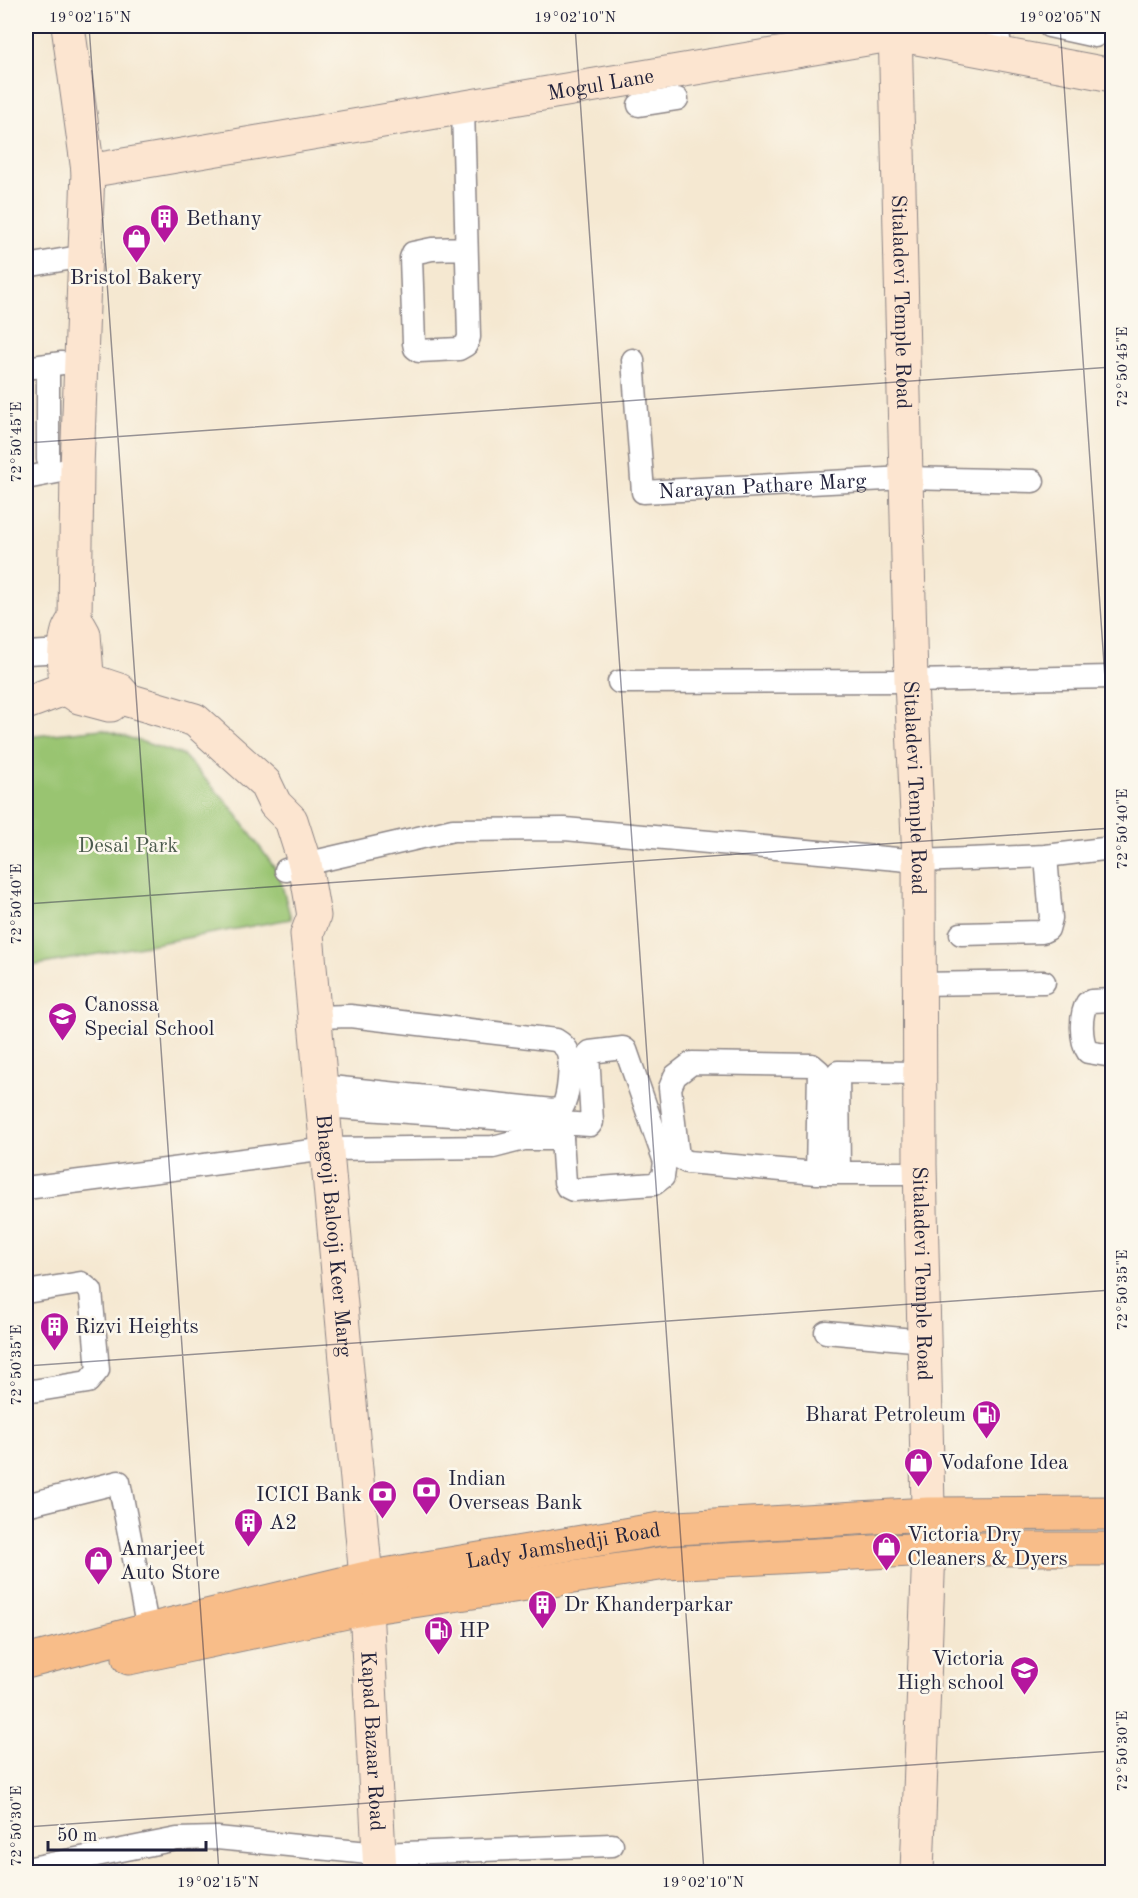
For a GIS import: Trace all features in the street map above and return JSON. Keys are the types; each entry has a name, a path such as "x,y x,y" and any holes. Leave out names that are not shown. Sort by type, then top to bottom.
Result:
{"main road":[{"name":"Lady Jamshedji Road","path":"26,1662 148,1630 366,1593 660,1529 928,1514 1113,1513"},
{"name":"Lady Jamshedji Road","path":"26,1684 157,1651 366,1593 666,1563 930,1549 1113,1549"}],"street":[{"path":"63,464 81,360 88,171 68,26"},
{"path":"1049,26 1096,31 1102,73"},
{"name":"Mogul Lane","path":"88,171 463,108 895,30 999,40 1102,73"},
{"name":"Sitaladevi Temple Road","path":"895,30 905,478 919,861 921,1173 930,1549 917,1872"},
{"path":"639,105 677,99"},
{"path":"463,108 469,337 466,345 459,349 419,351 415,348 414,343 411,258 413,253 424,250 466,248"},
{"path":"26,266 85,256"},
{"path":"26,368 81,360"},
{"name":"Narayan Pathare Marg","path":"633,360 642,492 665,501 905,478 1033,481"},
{"path":"48,365 63,464 75,618 84,634 87,675 84,684"},
{"path":"26,478 63,464"},
{"path":"75,618 68,631 65,680 84,684"},
{"path":"26,653 65,651"},
{"path":"619,682 911,681 1113,677"},
{"path":"26,703 84,684"},
{"name":"Bhagoji Balooji Keer Marg","path":"84,684 79,697 109,705 128,700 195,720 265,783 274,804 291,820 296,867 315,916 307,934 366,1593"},
{"path":"296,867 453,830 554,829 919,861 1046,856 1113,848"},
{"path":"961,934 1042,932 1048,929 1051,918 1046,856"},
{"path":"919,984 1044,982"},
{"path":"1113,1000 1091,1001 1087,1004 1083,1015 1083,1042 1088,1052 1113,1056"},
{"path":"315,1017 351,1016 556,1040 565,1047 570,1058 566,1101 562,1108 553,1110 322,1096"},
{"path":"322,1096 524,1130 561,1132 590,1125 592,1122 588,1054 623,1047 665,1162 663,1177 654,1184 573,1190 567,1187 565,1182 561,1132"},
{"path":"828,1173 819,1071 812,1065 692,1063 675,1076 670,1088 678,1157 687,1162 828,1173 921,1173"},
{"path":"828,1173 838,1072 920,1073"},
{"path":"26,1188 327,1149 493,1147 524,1130"},
{"path":"26,1292 81,1283 91,1291 98,1370 88,1382 26,1392"},
{"path":"826,1332 924,1341"},
{"path":"26,1505 119,1482 148,1630"},
{"name":"Kapad Bazaar Road","path":"366,1593 379,1863"},
{"path":"26,1869 177,1839 217,1838 379,1863 612,1845"}],"green space":[{"name":"Desai Park","path":"102,729 183,755 232,808 279,874 291,919 26,967 26,737"}],"place":[{"name":"Bethany","path":"165,244"},
{"name":"Bristol Bakery","path":"136,264"},
{"name":"Canossa Special School","path":"63,1042"},
{"name":"Rizvi Heights","path":"54,1352"},
{"name":"Bharat Petroleum","path":"987,1440"},
{"name":"Vodafone Idea","path":"918,1488"},
{"name":"Indian Overseas Bank","path":"427,1516"},
{"name":"ICICI Bank","path":"383,1520"},
{"name":"A2","path":"248,1548"},
{"name":"Victoria Dry Cleaners & Dyers","path":"886,1572"},
{"name":"Amarjeet Auto Store","path":"99,1586"},
{"name":"Dr Khanderparkar","path":"543,1630"},
{"name":"HP","path":"438,1656"},
{"name":"Victoria High school","path":"1025,1696"}]}
